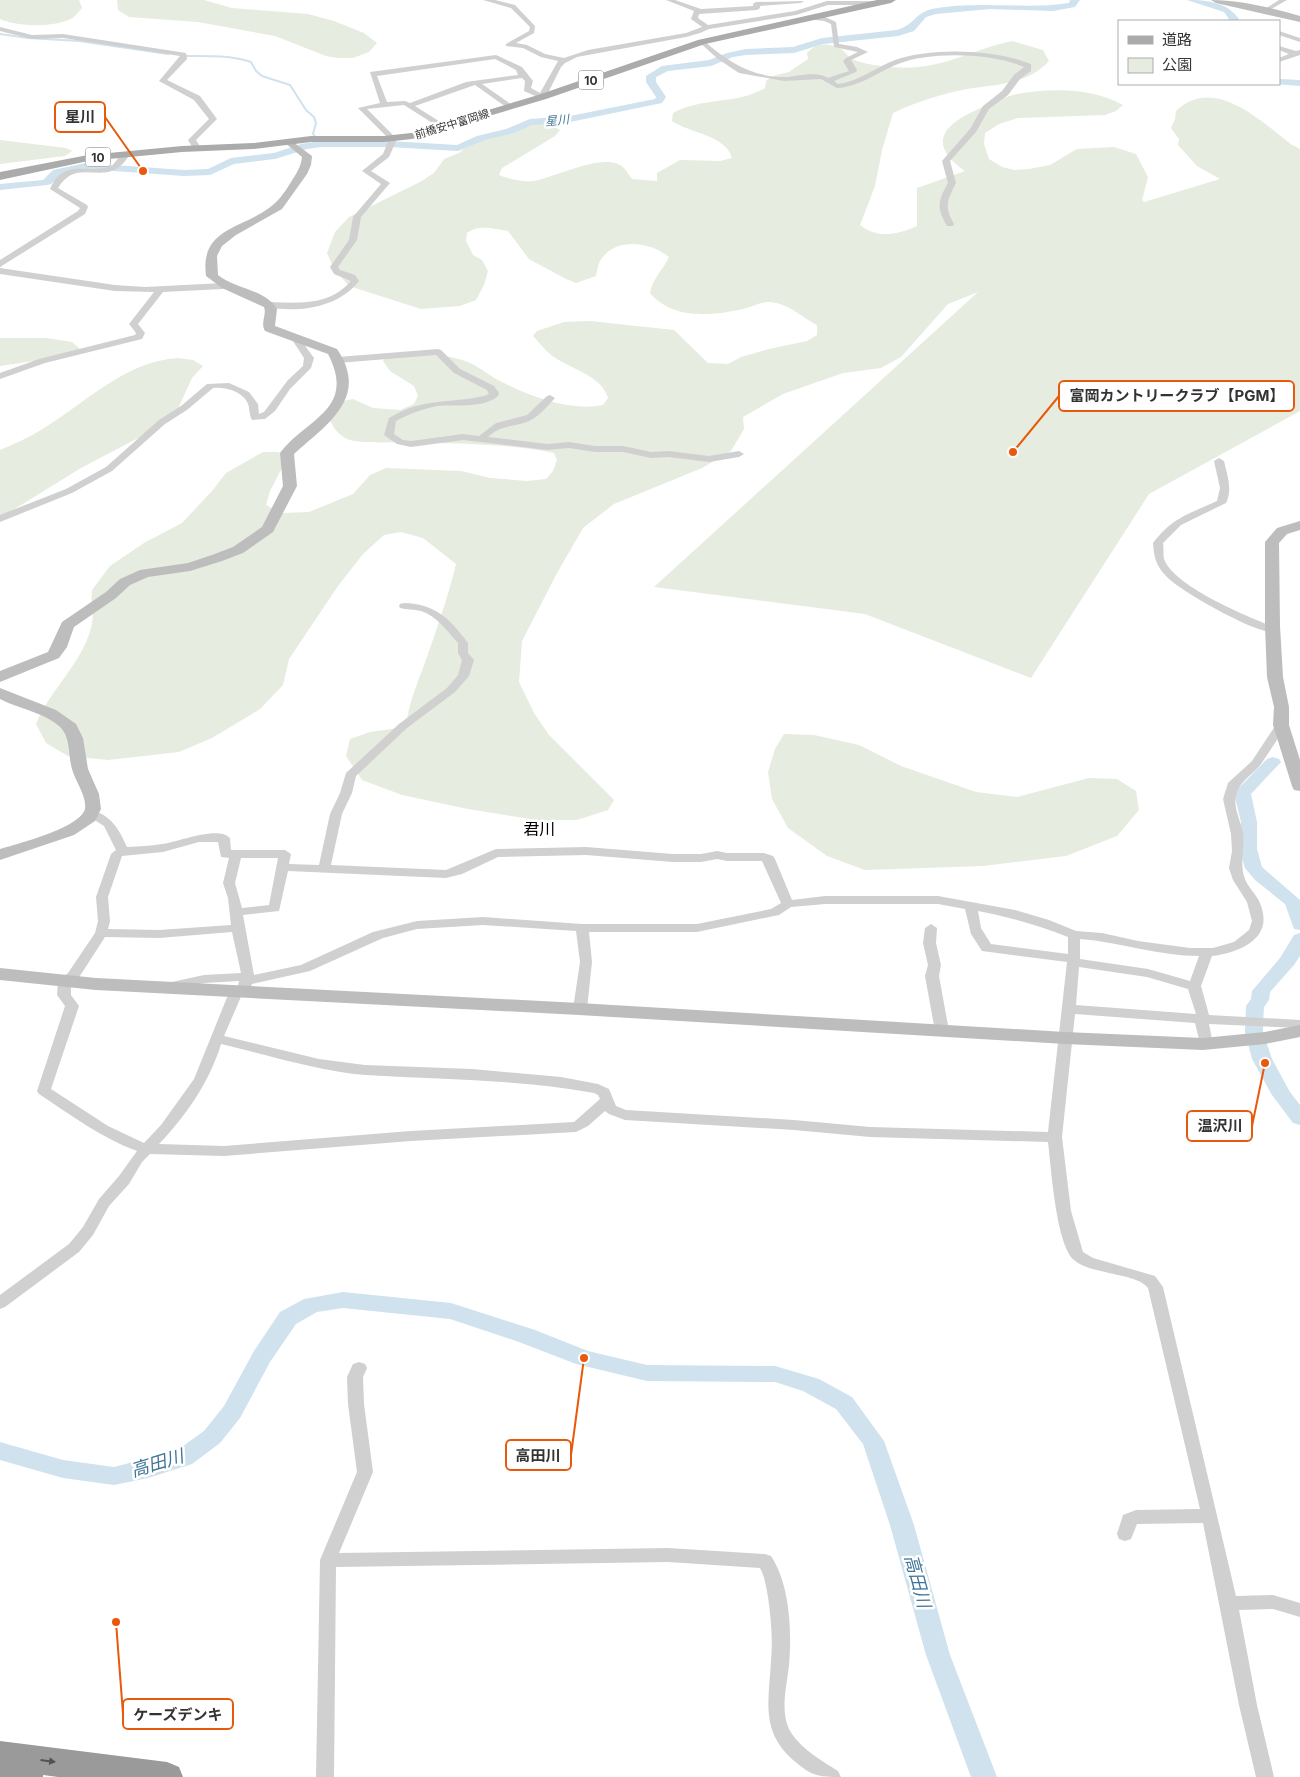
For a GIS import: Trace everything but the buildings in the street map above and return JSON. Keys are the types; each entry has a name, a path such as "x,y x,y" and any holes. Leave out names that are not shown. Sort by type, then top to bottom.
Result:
{"highway":[{"path":"0,1755 167,1777"},
{"path":"0,1774 27,1777"}],"main road":[{"name":"前橋安中富岡線","path":"0,176 77,160 126,154 197,148 294,146 320,139 393,139 412,136 542,97 702,42 890,0"}],"street":[{"path":"486,0 516,8 533,27 532,32 508,45"},
{"path":"669,0 700,11 757,8 756,4 800,0 819,5"},
{"path":"1216,0 1300,19"},
{"path":"1266,10 1284,0"},
{"path":"384,104 373,74 496,57 519,69 529,82 527,89 542,97 558,66 565,60 588,52 686,35 707,27 787,15 819,5 845,2 878,3"},
{"path":"700,11 696,13 694,20 707,27"},
{"path":"787,15 805,19 825,19 834,23 836,45 862,50 864,53 848,59 847,61 853,70 852,72 829,80"},
{"path":"0,29 32,37 63,36 184,54 183,59 163,81 197,98 213,119 192,140 197,148"},
{"path":"1280,33 1300,40"},
{"path":"500,42 508,45 525,46 543,56 565,60"},
{"path":"702,42 735,68 762,76 784,79 814,76 829,80 834,85 840,86 897,62 928,55 999,58 1016,60 1028,66 1005,93 986,108 974,130 946,161 952,183 944,198 943,212 950,224"},
{"path":"1280,48 1298,53"},
{"path":"1280,60 1298,53"},
{"path":"409,105 425,102 431,97 453,89 477,83 523,76"},
{"path":"477,83 509,107"},
{"path":"294,146 307,156 308,161 286,198 274,210 227,236 212,250 212,276 223,286 260,299 269,305 332,302 354,283 355,279 337,272 334,267 353,240 357,217 386,183 366,171 386,154 393,139 362,108 405,103 442,127"},
{"path":"0,264 82,212 84,207 79,202 54,189 64,175 86,170 111,171 122,165 126,154"},
{"path":"0,271 115,288 160,290 223,286"},
{"path":"0,376 14,373 47,359 111,347 139,337 142,333 133,324 160,290"},
{"path":"0,677 54,655 60,647 67,625 111,595 125,582 145,573 190,567 217,558 238,550 268,529 290,486 287,453 334,411 340,399 344,380 338,360 333,352 324,347 269,328 267,323 271,310 269,305"},
{"path":"0,519 69,490 109,469 162,422 184,408 210,386 221,385 237,389 246,394 253,404 255,418 261,418 272,409 289,384 308,366 309,358 295,338"},
{"path":"338,360 438,352 457,371 491,388 494,393 493,396 485,400 439,404 402,414 392,420 389,435 400,442 411,444 456,438 547,447 569,445 595,449 624,449 651,455 670,454 709,459 739,454"},
{"path":"480,440 488,430 498,424 529,418 550,398"},
{"path":"1218,461 1225,494 1221,504 1172,527 1158,545 1156,550 1158,557 1170,575 1198,596 1272,630"},
{"path":"243,984 305,968 378,935 417,925 483,921 582,928 697,928 775,912 788,904 825,900 938,900 1011,913 1074,935 1102,937 1138,945 1190,952 1226,950 1239,944 1255,932 1258,921 1253,902 1239,880 1235,868 1238,851 1237,834 1229,799 1232,786 1256,762 1281,725 1283,718 1275,679 1272,630 1272,542 1282,531 1300,525"},
{"path":"324,870 336,814 346,793 350,775 386,741 451,690 467,669 468,660 463,653 463,643 448,627 428,609 404,606"},
{"path":"0,693 40,709 66,723 73,733 83,781 92,799 91,814 75,828 0,855"},
{"path":"1281,725 1300,786"},
{"path":"91,814 101,817 112,826 122,851"},
{"path":"236,912 275,908 285,854 225,854 224,838 199,838 163,848 122,851 117,854 102,897 104,921 101,934 72,976 65,982 64,995 72,1006 44,1091 103,1129 125,1141 147,1149 224,1152 411,1136 576,1127 584,1124 589,1116 606,1101"},
{"path":"282,867 446,874 458,871 496,853 586,851 674,858 701,858 717,855 727,857 764,857 769,859 788,904"},
{"path":"0,1303 74,1248 88,1231 104,1203 166,1128 200,1080 209,1061 216,1038 248,972 229,883 236,854"},
{"path":"972,905 973,920 983,945 987,948 1009,945 1074,961 1140,972 1194,986"},
{"path":"101,934 158,934 238,928"},
{"path":"580,1009 586,962 582,928"},
{"path":"931,928 930,949 936,968 932,976 942,1031"},
{"path":"1074,935 1074,961 1064,1038 1055,1137 1064,1211 1073,1248 1078,1256 1088,1262 1150,1280 1155,1287 1210,1516 1252,1729 1265,1777"},
{"path":"1206,1044 1201,1019 1203,1016 1194,986 1207,952"},
{"path":"0,974 65,982 165,987 243,984 580,1009 1064,1038 1206,1044 1278,1024 1300,1024"},
{"path":"1068,1009 1201,1019 1251,1033 1300,1031"},
{"path":"216,1038 319,1064 365,1070 472,1074 561,1082 604,1092 607,1106 615,1112 643,1116 794,1125 870,1132 1055,1137"},
{"path":"325,1777 328,1560 365,1472 356,1404 355,1377 359,1368"},
{"path":"1125,1534 1129,1520 1136,1517 1210,1516"},
{"path":"328,1560 668,1555 765,1561 771,1570 778,1612 780,1661 776,1696 777,1714 783,1734 801,1756 832,1777"},
{"path":"1228,1603 1273,1602 1300,1610"}],"green space":[{"path":"0,0 79,0 82,8 74,17 67,21 48,25 16,24 0,19"},
{"path":"117,0 204,0 232,8 308,14 334,21 364,33 377,43 369,52 353,58 337,58 326,56 275,36 198,22 129,17 118,10"},
{"path":"1012,41 1043,50 1049,61 1031,75 1021,79 948,93 893,113 882,150 875,186 860,225 881,234 902,232 917,226 917,188 965,171 952,160 945,150 943,140 946,132 963,117 1017,94 1057,90 1085,92 1111,99 1123,105 1116,111 1105,115 1018,118 999,124 985,133 984,144 989,159 1002,167 1014,170 1029,169 1050,165 1077,149 1114,147 1136,154 1148,177 1142,200 1144,202 1220,179 1197,166 1178,145 1179,139 1171,128 1176,111 1191,101 1206,97 1221,99 1237,106 1252,114 1300,149 1300,411 1149,494 1031,678 865,614 654,587 978,292 948,304 901,357 881,368 843,373 783,394 743,417 744,429 731,451 702,468 614,504 583,528 522,641 519,682 534,713 549,735 614,800 608,810 577,820 537,820 468,809 402,795 362,780 346,756 350,739 370,732 406,727 411,702 442,612 456,564 423,538 401,532 384,535 363,554 338,586 289,659 283,685 260,709 212,738 179,752 108,760 68,756 46,743 36,724 87,641 93,614 92,590 110,566 144,543 182,523 226,473 263,452 279,452 285,462 270,491 266,505 282,513 309,512 353,494 370,475 386,468 461,471 490,478 527,481 546,479 553,471 557,460 554,453 518,447 482,444 368,442 352,441 343,437 334,427 327,412 334,403 353,399 373,408 400,410 414,404 418,396 414,386 390,371 383,361 386,356 426,355 455,358 478,367 498,380 535,397 563,404 590,407 603,405 608,398 604,390 591,377 550,354 533,336 537,331 564,322 590,321 674,330 708,363 728,364 741,357 807,341 817,335 817,325 789,308 776,303 766,302 743,309 706,314 681,312 670,308 659,302 650,293 653,283 669,257 653,248 633,244 615,248 600,261 596,276 576,283 529,259 508,231 487,228 472,230 467,233 466,241 473,255 482,260 488,271 484,285 476,300 460,306 421,309 349,286 334,269 327,253 335,232 349,217 420,182 434,173 444,159 459,153 465,148 512,128 525,125 549,125 560,130 555,136 502,168 499,175 516,180 533,181 579,167 604,162 615,163 623,167 632,179 657,181 657,173 680,160 720,161 732,158 728,150 715,139 672,121 673,113 696,105 743,97 765,88 766,81 773,76 789,72 808,59 807,53 818,45 836,47 852,59 866,63 885,67 908,68 938,64"},
{"path":"0,140 66,148 72,151 65,156 0,164"},
{"path":"0,338 46,338 72,342 81,350 74,355 0,366"},
{"path":"178,358 193,360 203,366 192,378 176,413 142,436 81,468 0,518 0,450 41,430 123,375 159,361"},
{"path":"784,734 814,735 859,745 901,766 976,792 1017,797 1089,778 1117,779 1136,791 1139,810 1117,836 1066,856 983,866 865,870 827,856 788,828 772,799 768,772 775,749"}],"waterway":[{"name":"星川","path":"0,187 47,182 57,172 86,166 184,173 210,172 231,161 275,156 305,146 321,144 389,144 458,148 481,138 510,131 530,122 570,119 658,101 661,97 651,82 651,76 666,68 711,63 730,55 746,52 794,50 822,41 898,33 911,29 923,15 935,11 990,6 1053,8 1072,5 1075,0"},
{"name":"星川","path":"1192,0 1227,10 1233,20"},
{"path":"0,34 28,38 79,41 168,54"},
{"path":"184,56 218,56 251,62 256,71 262,76 290,85 306,110 314,117 316,123 313,134 321,144"},
{"name":"星川","path":"1280,82 1300,83"},
{"path":"1273,762 1242,793 1249,822 1248,849 1254,868 1291,900 1295,906 1300,925"},
{"path":"1300,939 1288,961 1261,991 1260,1000 1255,1006 1254,1024 1254,1032 1262,1059 1282,1095 1300,1118"},
{"name":"高田川","path":"0,1451 63,1469 114,1476 148,1469 184,1458 212,1437 232,1412 262,1357 288,1318 312,1305 343,1300 451,1311 527,1336 584,1358 647,1373 775,1374 811,1385 844,1403 873,1441 902,1525 938,1655 984,1777"}],"place":[{"name":"星川","path":"143,171"},
{"name":"富岡カントリークラブ【PGM】","path":"1013,452"},
{"name":"温沢川","path":"1265,1063"},
{"name":"高田川","path":"584,1358"},
{"name":"ケーズデンキ","path":"116,1622"}],"district":[{"name":"君川","path":"539,829"}]}
